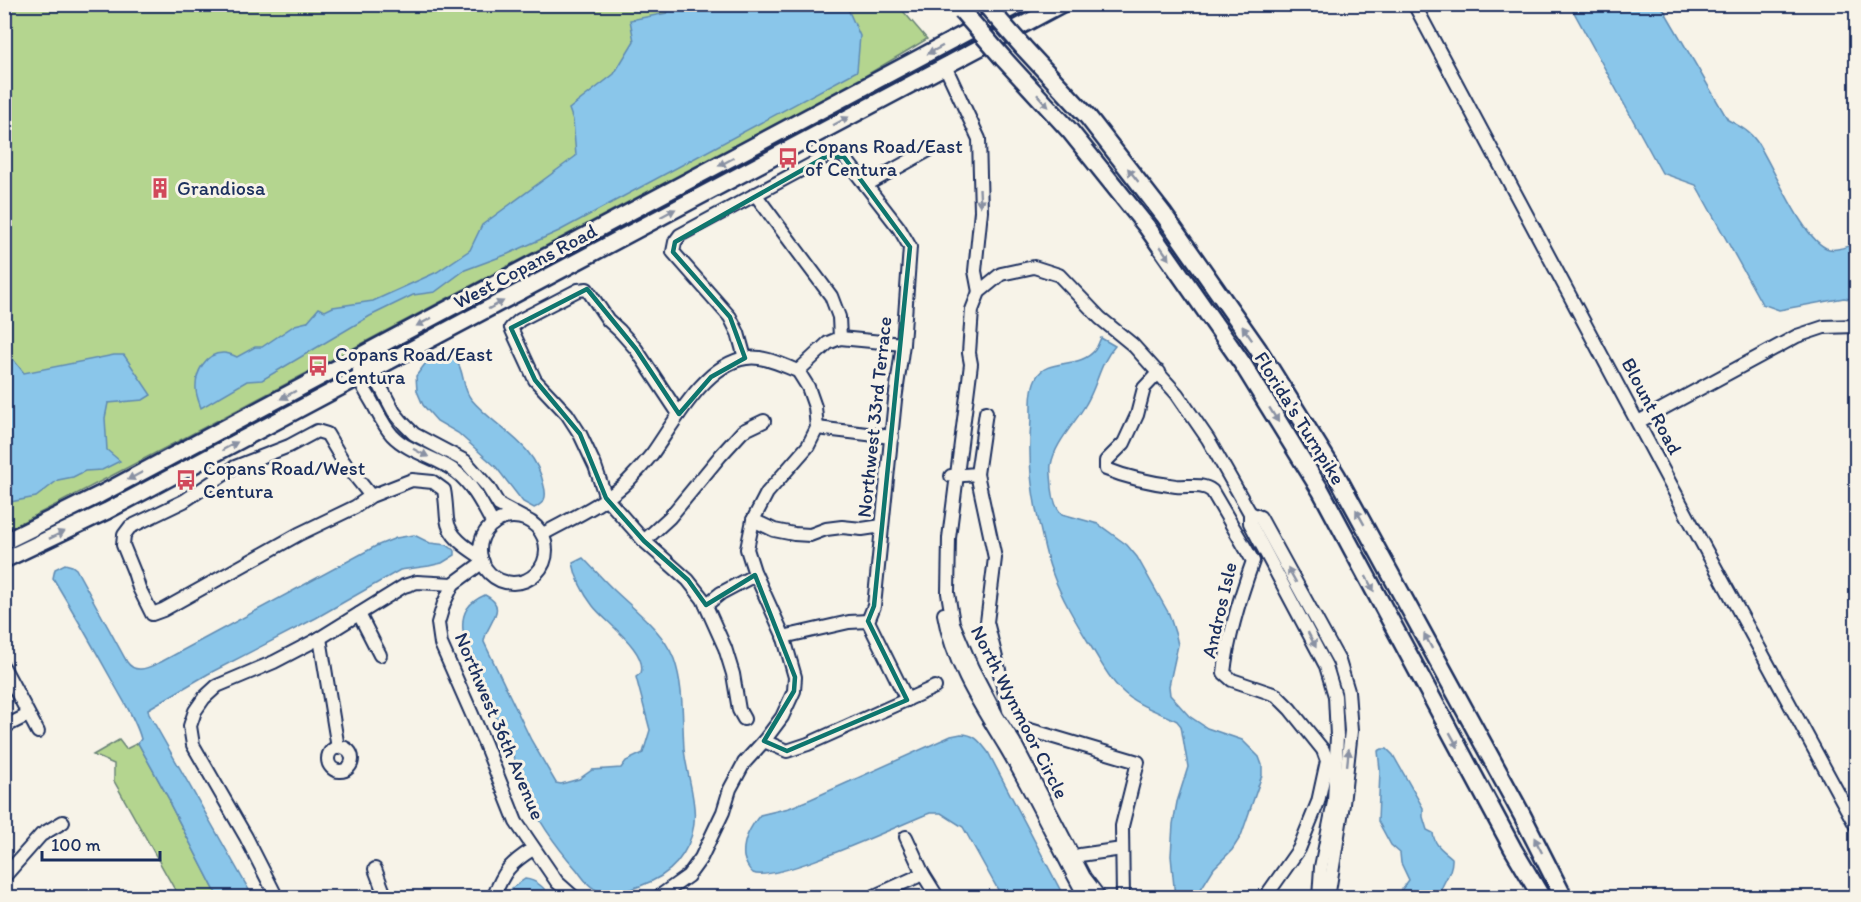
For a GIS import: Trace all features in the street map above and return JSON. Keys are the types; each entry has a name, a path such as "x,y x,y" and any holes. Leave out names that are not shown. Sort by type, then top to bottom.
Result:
{"highway":[{"name":"Florida's Turnpike","path":"985,4 1088,117 1164,215 1258,349 1337,476 1517,806 1564,897"},
{"name":"Florida's Turnpike","path":"960,8 1070,131 1147,227 1242,363 1320,491 1513,849 1542,897"},
{"path":"1513,849 1532,897"}],"main road":[{"name":"West Copans Road","path":"4,542 160,462 1020,4"},
{"path":"945,66 963,50 1044,4"},
{"name":"West Copans Road","path":"4,560 107,511 1062,4"},
{"path":"755,146 763,163"},
{"path":"160,462 168,478"}],"street":[{"name":"Blount Road","path":"1414,4 1696,532 1857,826"},
{"path":"945,66 979,139 981,211 975,271 979,292 1001,274 1034,267 1059,275 1100,318 1133,345 1159,372 1208,439 1250,513 1260,518 1339,660 1348,691 1351,731 1339,803 1328,897"},
{"path":"866,185 929,150"},
{"name":"Northwest 33rd Terrace","path":"755,194 827,156 837,154 844,157 866,185 899,228 910,247 903,344 874,606 868,621"},
{"path":"746,358 730,317 674,252 675,242 680,236 755,194 831,296 839,317 840,338"},
{"path":"679,414 636,349 608,320 587,289 578,290 520,320 511,328 535,380 567,414 580,434 595,466 606,498 644,541 688,580 705,605 725,648 733,674 739,710 744,719"},
{"name":"North Wynmoor Circle","path":"979,292 972,310 969,353 963,364 953,476 941,538 939,570 947,635 962,668 993,719 1005,747 1072,863 1100,897"},
{"path":"1638,422 1805,332 1824,327 1857,326"},
{"path":"798,371 828,343 840,338 903,344"},
{"path":"358,357 382,421 393,436 456,472 479,498 490,528 481,548 482,559"},
{"path":"543,534 606,498 626,483 651,455 694,394 711,376 727,364 746,358 760,358 778,363 798,371 808,387 815,407 817,428 808,446 767,493 753,520 747,549 755,575 783,637 795,677 794,691 782,717 744,763 701,858 688,876 657,897"},
{"name":"Andros Isle","path":"1159,372 1144,388 1137,415 1124,443 1106,461 1106,469 1143,480 1177,486 1207,486 1212,491 1253,561 1239,603 1224,673 1232,680 1276,695 1323,750 1327,761 1319,798 1299,849 1266,897"},
{"path":"365,374 414,434 465,461 488,487 499,505 532,523 543,534 546,543 544,561 540,570 532,577 511,583 494,576 482,559 450,532 444,490 433,482 412,480 371,496 355,507 299,534 152,614 139,588 123,545 124,535 130,527 184,501 235,467 289,446 317,431 327,434 343,461 371,496"},
{"path":"986,412 978,474 995,558 987,622 1009,710 1020,727 1138,762 1122,826 1123,897"},
{"path":"644,541 670,517 743,431 764,421"},
{"path":"393,436 404,424"},
{"path":"817,428 892,437"},
{"path":"953,476 978,474"},
{"path":"466,483 478,475"},
{"path":"1232,525 1250,513"},
{"path":"458,540 481,537 503,519 514,517 525,519"},
{"path":"753,520 774,530 810,535 826,529 842,527 862,529 882,526"},
{"name":"Northwest 36th Avenue","path":"482,559 453,584 438,622 441,644 516,822 557,882 575,897"},
{"path":"705,605 721,593 755,575"},
{"path":"277,897 246,837 193,745 190,726 195,711 204,698 217,686 274,662 320,638 404,586 417,582 453,584"},
{"path":"360,614 380,656"},
{"path":"783,637 849,622 868,621 907,700"},
{"path":"320,638 338,748"},
{"path":"4,668 38,732"},
{"path":"764,741 787,751 808,744 935,687"},
{"path":"993,719 1009,710"},
{"path":"4,727 28,715"},
{"path":"1319,798 1339,803"},
{"path":"1319,897 1321,867 1339,803"},
{"path":"4,877 41,835 63,822"},
{"path":"906,837 923,874 938,897"},
{"path":"493,897 503,874 515,860 533,849"},
{"path":"1072,863 1080,855 1122,849"},
{"name":"North Wynmoor Circle","path":"1072,863 1080,887 1088,897"},
{"path":"375,869 386,897"},
{"path":"870,897 923,874"}],"highlighted area":[{"path":"827,156 844,157 910,247 874,606 868,621 907,700 787,751 764,741 794,691 795,677 755,575 706,605 688,580 644,541 606,498 580,434 535,380 511,328 587,289 636,349 679,414 711,377 745,358 730,317 673,252 675,242"}],"green space":[{"path":"897,4 927,39 865,76 5,531 5,5"},
{"path":"119,740 126,749 138,743 218,897 179,897 114,781 114,764 93,755"}],"water":[{"path":"673,5 846,5 860,36 857,71 559,231 465,270 435,292 413,295 370,316 262,380 247,381 201,408 196,391 197,377 202,365 211,356 223,353 237,357 255,347 262,347 295,325 307,322 319,308 325,311 333,307 373,301 437,272 470,250 482,225 576,156 573,120 569,109 614,74 634,41 630,20 667,13"},
{"path":"1570,5 1661,5 1728,120 1748,132 1757,142 1789,202 1809,233 1819,244 1829,249 1840,249 1856,243 1856,300 1844,298 1779,310 1762,304 1696,185 1662,173"},
{"path":"1101,338 1115,346 1105,360 1086,404 1053,457 1051,471 1055,502 1062,514 1098,524 1127,545 1137,557 1169,614 1176,636 1178,645 1169,686 1170,695 1189,716 1207,728 1242,740 1259,757 1262,765 1262,775 1241,836 1232,850 1214,868 1196,897 1175,897 1171,856 1177,802 1188,767 1181,726 1177,721 1134,700 1116,685 1108,674 1064,600 1050,567 1035,503 1030,449 1031,398 1036,378 1041,372 1055,365 1081,360 1088,356 1095,350"},
{"path":"5,344 8,353 24,373 124,355 151,395 143,400 108,403 105,418 107,450 120,461 102,470 85,471 73,477 58,480 36,497 10,502 7,473 4,471"},
{"path":"449,355 461,369 465,387 471,399 524,447 532,458 545,490 544,499 538,506 534,508 523,502 496,467 458,433 437,421 423,405 417,391 416,376 425,364 435,358"},
{"path":"414,535 430,543 447,545 455,551 455,555 442,563 400,570 148,709 253,897 218,897 138,743 141,739 129,711 53,578 55,569 65,564 76,569 127,662 134,668 143,669 161,662 376,546 396,538"},
{"path":"583,558 656,630 674,659 680,681 684,749 694,802 690,841 677,863 657,879 620,891 600,891 590,886 541,822 525,791 507,739 469,657 463,630 463,618 470,604 485,595 492,600 496,605 495,617 485,635 484,642 531,740 556,783 561,784 579,779 592,770 621,768 626,761 643,753 650,730 636,677 641,673 641,664 632,646 599,613 583,591 573,563"},
{"path":"961,734 974,737 988,752 1064,897 1002,897 963,827 941,813 930,813 840,851 786,870 766,874 753,873 749,868 744,857 744,845 750,829 760,815 789,808 951,736"},
{"path":"1387,749 1393,755 1423,808 1427,830 1433,833 1437,844 1452,858 1451,869 1439,897 1396,897 1409,880 1401,863 1400,853 1391,845 1378,821 1380,770 1378,751"},
{"path":"525,879 537,883 551,897 508,897 512,888"}],"place":[{"name":"Copans Road/East of Centura","path":"788,158"},
{"name":"Grandiosa","path":"160,188"},
{"name":"Copans Road/East Centura","path":"318,366"},
{"name":"Copans Road/West Centura","path":"186,480"}]}
